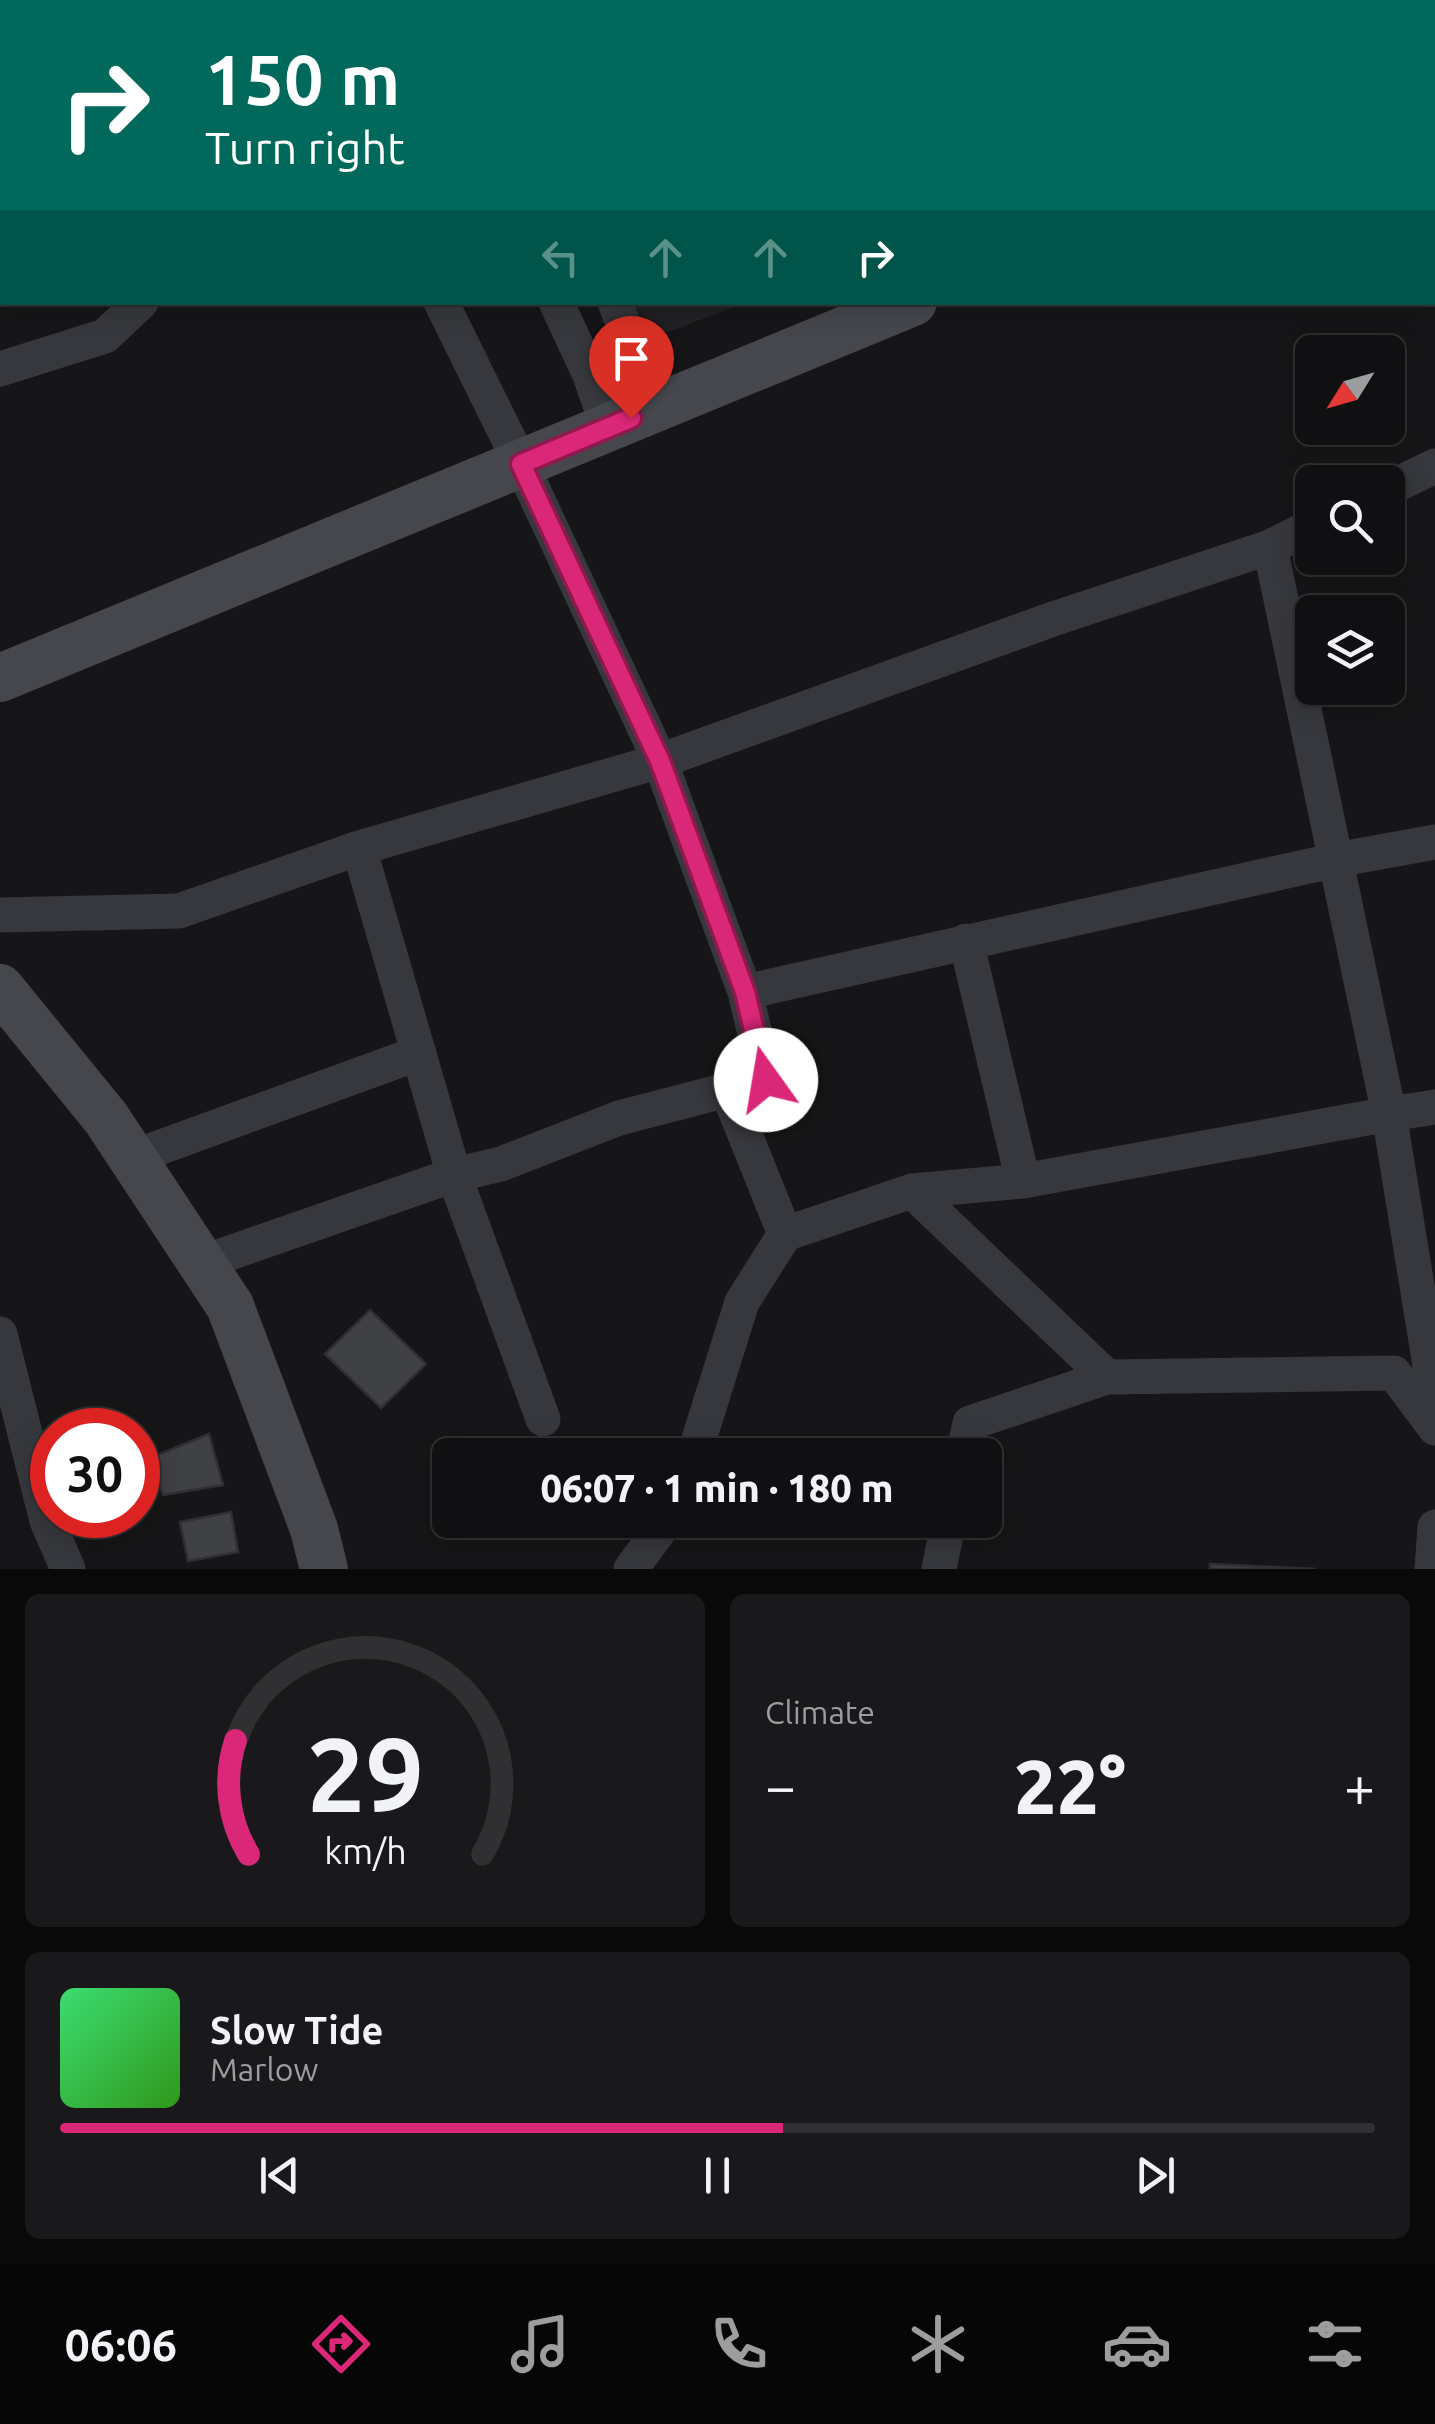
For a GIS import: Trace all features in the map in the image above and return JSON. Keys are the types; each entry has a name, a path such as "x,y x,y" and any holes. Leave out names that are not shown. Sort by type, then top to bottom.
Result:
{"main road":[{"path":"0,678 905,305"},
{"path":"0,988 106,1118 230,1306 314,1529 324,1569"}],"street":[{"path":"0,368 105,336 139,305"},
{"path":"202,1263 454,1176 501,1164 618,1118 766,1080 745,992 660,761 442,305"},
{"path":"557,305 590,375 608,428"},
{"path":"616,305 654,409"},
{"path":"1405,481 1435,466"},
{"path":"0,916 179,911 359,848 660,761 1053,618 1270,547 1295,534"},
{"path":"1270,547 1389,1114 1435,1396"},
{"path":"745,992 1336,860 1435,842"},
{"path":"359,848 454,1176 543,1419"},
{"path":"966,941 1023,1181"},
{"path":"132,1158 418,1053"},
{"path":"727,1090 785,1234"},
{"path":"699,1438 742,1302 785,1234 912,1191 1023,1181 1435,1106"},
{"path":"912,1191 1107,1377"},
{"path":"0,1334 8,1397 47,1521 68,1569"},
{"path":"967,1438 970,1423 1107,1377 1394,1373 1435,1428"},
{"path":"1432,1569 1435,1527"},
{"path":"631,1569 656,1538"},
{"path":"664,1569 668,1538"},
{"path":"939,1569 945,1538"}],"shaded area":[{"path":"606,305 739,305 627,348"}],"building":[{"path":"370,1310 426,1364 381,1408 325,1354"},
{"path":"209,1434 223,1485 163,1495 160,1454"},
{"path":"231,1512 238,1552 188,1561 180,1522"},
{"path":"1210,1564 1316,1569 1210,1569"}],"route":[{"path":"631,418 521,464 660,761 745,992 766,1080"}]}
